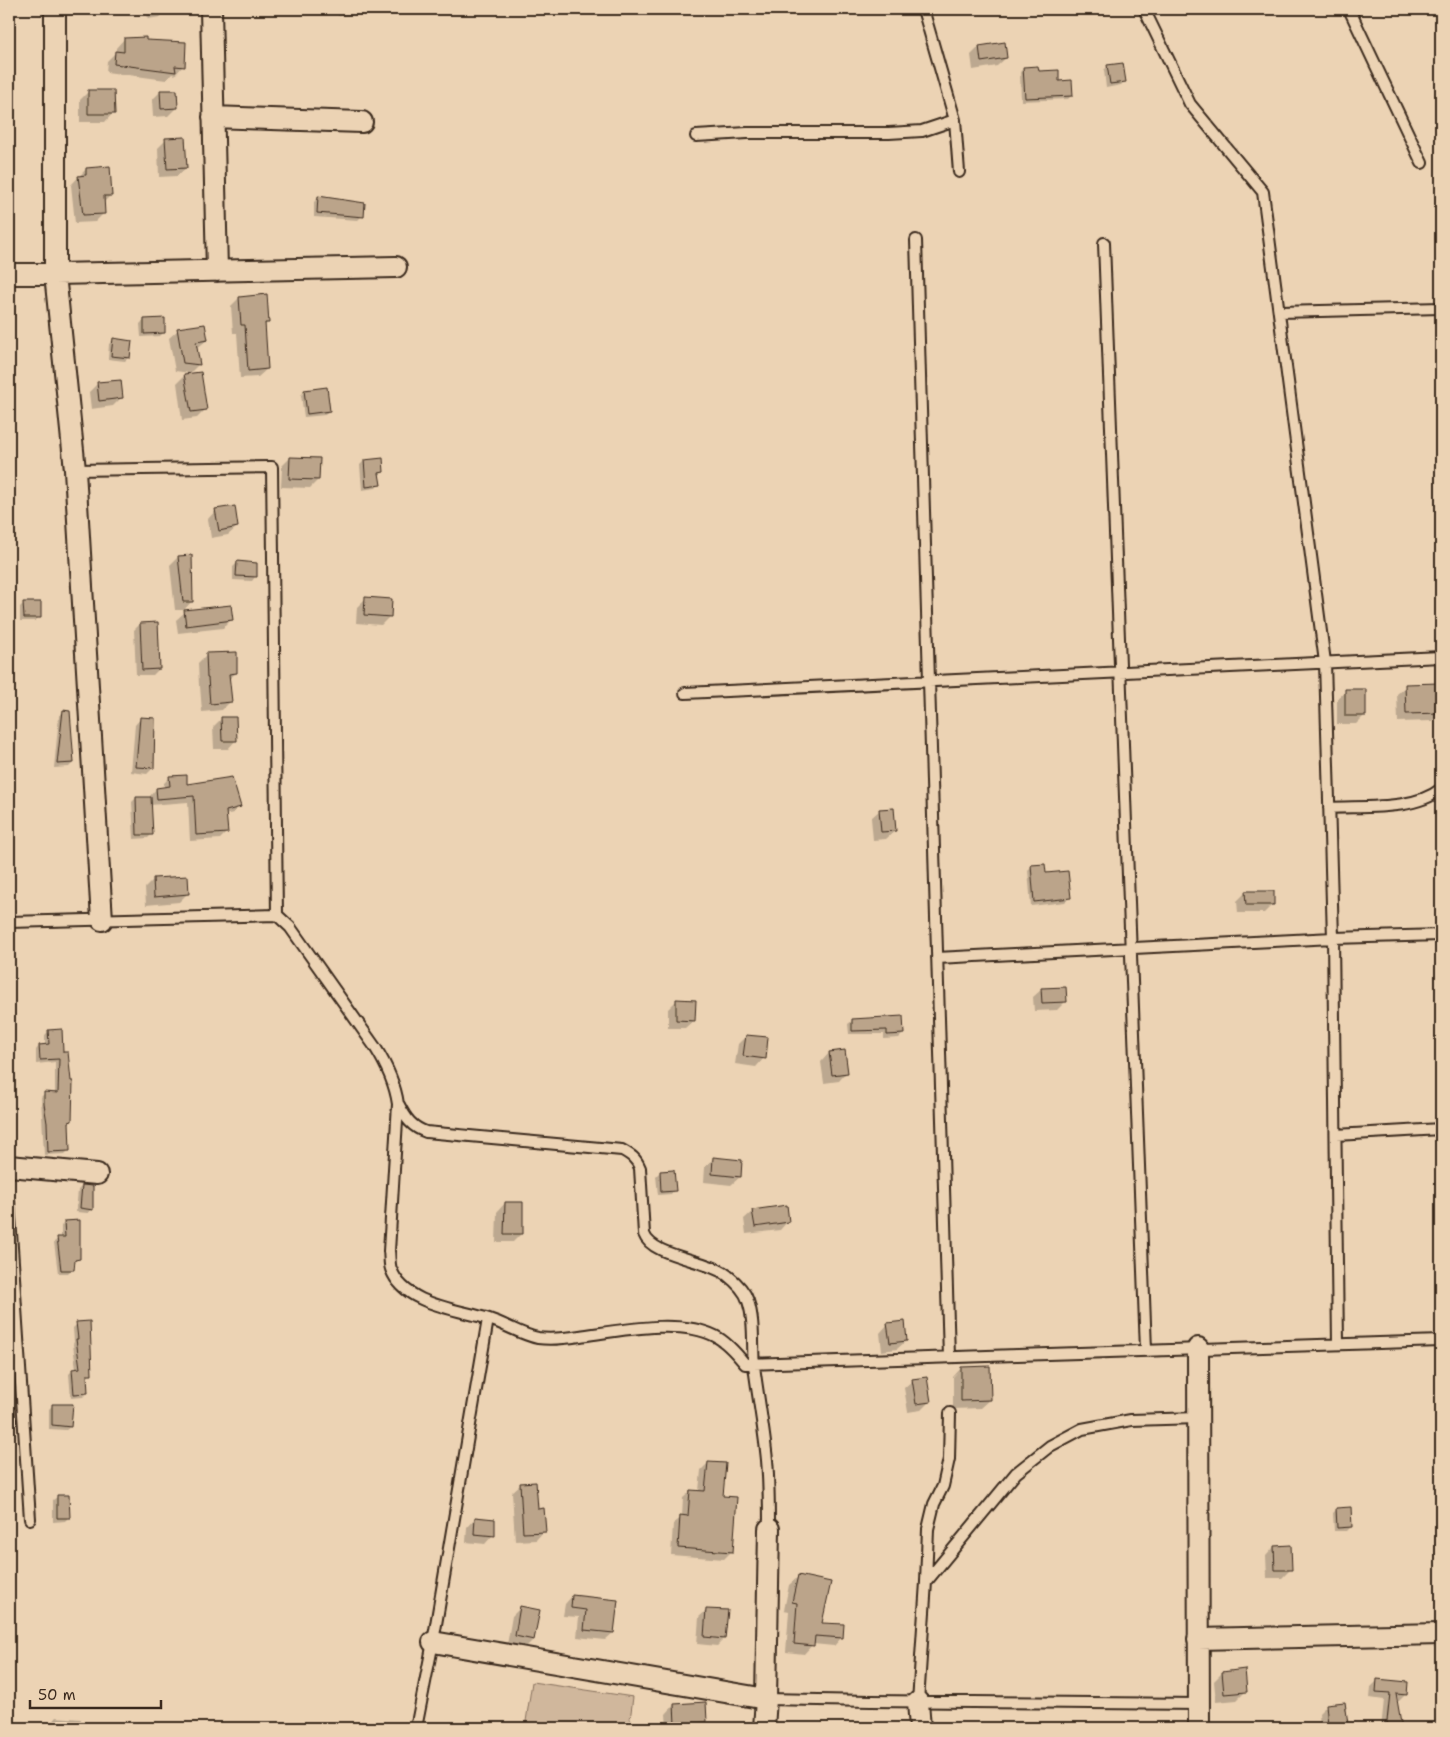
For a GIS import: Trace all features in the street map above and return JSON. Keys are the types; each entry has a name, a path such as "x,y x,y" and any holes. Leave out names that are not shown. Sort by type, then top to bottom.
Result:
{"street":[{"path":"55,9 55,274 75,470 102,920"},
{"path":"210,9 217,271"},
{"path":"213,117 362,122"},
{"path":"9,274 396,268"},
{"path":"9,1166 97,1174"},
{"path":"1198,1345 1199,1728"},
{"path":"764,1728 769,1529"},
{"path":"1198,1639 1441,1634"},
{"path":"434,1642 766,1699"},
{"path":"918,1702 920,1728"}],"lane":[{"path":"923,9 955,120 959,172"},
{"path":"1144,9 1190,104 1263,192 1325,662 1333,938 1338,1344"},
{"path":"1348,9 1422,163"},
{"path":"696,136 747,133 889,133 922,131 955,120"},
{"path":"916,240 949,1357"},
{"path":"1104,243 1146,1350"},
{"path":"1280,312 1441,308"},
{"path":"75,470 272,467 278,915 290,927 387,1065 395,1086 398,1104 389,1250 391,1269 402,1286 417,1298 488,1319 537,1338 560,1338 658,1327 703,1330 717,1336 746,1364 1146,1350 1198,1345 1338,1344 1441,1340"},
{"path":"685,693 1441,657"},
{"path":"1329,808 1400,804 1418,801 1441,789"},
{"path":"9,922 278,915"},
{"path":"937,958 1333,938 1441,936"},
{"path":"398,1104 406,1119 416,1128 426,1132 622,1150 637,1160 640,1168 646,1240 652,1245 716,1268 739,1286 748,1299 752,1312 754,1364 767,1461 769,1529"},
{"path":"1336,1135 1441,1129"},
{"path":"9,1202 30,1519"},
{"path":"416,1728 434,1642 488,1319"},
{"path":"918,1702 928,1529 934,1504 944,1486 948,1459 950,1413"},
{"path":"926,1582 1016,1473 1050,1446 1082,1429 1111,1423 1131,1420 1198,1418"},
{"path":"766,1699 1200,1704"}],"shaded area":[{"path":"532,1682 633,1697 629,1728 525,1728"}],"building":[{"path":"146,37 146,40 186,42 185,67 175,66 176,72 114,64 115,51 124,52 124,38"},
{"path":"1005,42 1007,58 981,62 979,46"},
{"path":"1123,63 1126,82 1110,84 1107,65"},
{"path":"1038,66 1039,71 1059,70 1059,81 1072,80 1073,96 1025,98 1023,67"},
{"path":"88,90 114,90 115,114 88,114"},
{"path":"160,90 177,90 178,108 161,109"},
{"path":"185,137 187,168 167,169 165,138"},
{"path":"110,166 112,196 104,196 105,214 83,215 78,176 86,175 86,168"},
{"path":"318,196 365,203 364,217 317,213"},
{"path":"267,294 269,323 265,323 268,369 248,371 245,325 241,325 239,297"},
{"path":"165,318 165,333 144,334 144,319"},
{"path":"205,324 208,340 196,342 200,365 183,363 177,328"},
{"path":"113,338 132,341 130,358 111,356"},
{"path":"201,372 207,410 191,412 184,374"},
{"path":"121,380 123,398 99,401 97,382"},
{"path":"327,387 330,411 307,414 304,390"},
{"path":"290,457 320,458 319,480 289,479"},
{"path":"383,458 384,472 379,473 381,485 366,487 364,460"},
{"path":"235,506 238,527 219,531 215,509"},
{"path":"192,555 193,602 183,602 178,556"},
{"path":"237,561 257,563 257,577 236,576"},
{"path":"365,597 392,599 391,617 364,615"},
{"path":"23,602 41,602 41,618 24,618"},
{"path":"231,605 233,620 186,626 184,610"},
{"path":"158,622 160,669 142,670 140,623"},
{"path":"237,652 237,673 229,674 232,702 210,704 206,653"},
{"path":"1440,683 1441,713 1406,714 1405,684"},
{"path":"1345,689 1366,689 1366,716 1345,716"},
{"path":"63,710 70,711 74,763 57,764"},
{"path":"140,717 155,718 154,768 136,767"},
{"path":"221,717 236,717 237,741 222,741"},
{"path":"187,775 187,784 232,777 241,807 226,811 228,833 196,835 194,796 157,799 156,788 170,786 169,776"},
{"path":"136,797 151,797 153,835 137,835"},
{"path":"894,808 896,831 881,832 879,809"},
{"path":"1045,864 1046,873 1068,871 1071,898 1034,902 1031,865"},
{"path":"188,876 189,894 154,897 153,878"},
{"path":"1245,891 1274,891 1274,905 1246,905"},
{"path":"1066,987 1067,1002 1042,1003 1041,988"},
{"path":"676,999 696,1000 695,1021 676,1020"},
{"path":"903,1016 904,1034 887,1035 887,1030 852,1031 852,1019"},
{"path":"62,1029 63,1052 68,1052 71,1081 73,1081 72,1121 69,1122 70,1151 48,1152 44,1092 58,1093 59,1059 40,1060 39,1045 49,1044 48,1030"},
{"path":"746,1035 768,1037 766,1059 743,1056"},
{"path":"845,1050 848,1073 832,1075 829,1052"},
{"path":"713,1157 742,1160 741,1177 712,1174"},
{"path":"674,1170 676,1191 661,1192 660,1171"},
{"path":"82,1185 93,1186 93,1210 80,1208"},
{"path":"505,1202 523,1202 523,1234 504,1234"},
{"path":"787,1205 789,1222 755,1227 752,1210"},
{"path":"80,1220 80,1259 75,1260 74,1270 61,1270 57,1237 65,1237 64,1221"},
{"path":"90,1321 92,1375 87,1375 88,1393 74,1394 72,1369 80,1368 76,1322"},
{"path":"905,1321 907,1341 890,1343 887,1323"},
{"path":"990,1366 991,1400 961,1401 961,1367"},
{"path":"927,1377 931,1402 916,1404 912,1379"},
{"path":"52,1404 73,1404 71,1427 52,1425"},
{"path":"708,1462 726,1463 723,1496 737,1497 733,1552 678,1548 680,1515 688,1516 690,1490 705,1491"},
{"path":"536,1482 538,1509 544,1508 546,1532 523,1533 520,1483"},
{"path":"57,1495 69,1495 70,1518 57,1518"},
{"path":"1351,1507 1352,1527 1337,1528 1336,1508"},
{"path":"475,1517 495,1519 495,1536 474,1534"},
{"path":"1291,1545 1292,1570 1275,1570 1274,1546"},
{"path":"798,1575 831,1582 822,1623 844,1624 843,1638 815,1636 814,1646 794,1644 797,1603 792,1602"},
{"path":"572,1595 618,1600 614,1633 584,1630 586,1610 571,1608"},
{"path":"520,1606 540,1610 534,1640 515,1636"},
{"path":"706,1609 728,1610 725,1639 704,1637"},
{"path":"1245,1669 1247,1692 1224,1694 1222,1672"},
{"path":"1377,1679 1408,1682 1407,1695 1396,1694 1402,1728 1388,1728 1390,1693 1376,1692"},
{"path":"706,1702 707,1722 675,1724 674,1704"},
{"path":"1345,1702 1348,1724 1328,1726 1326,1704"}]}
